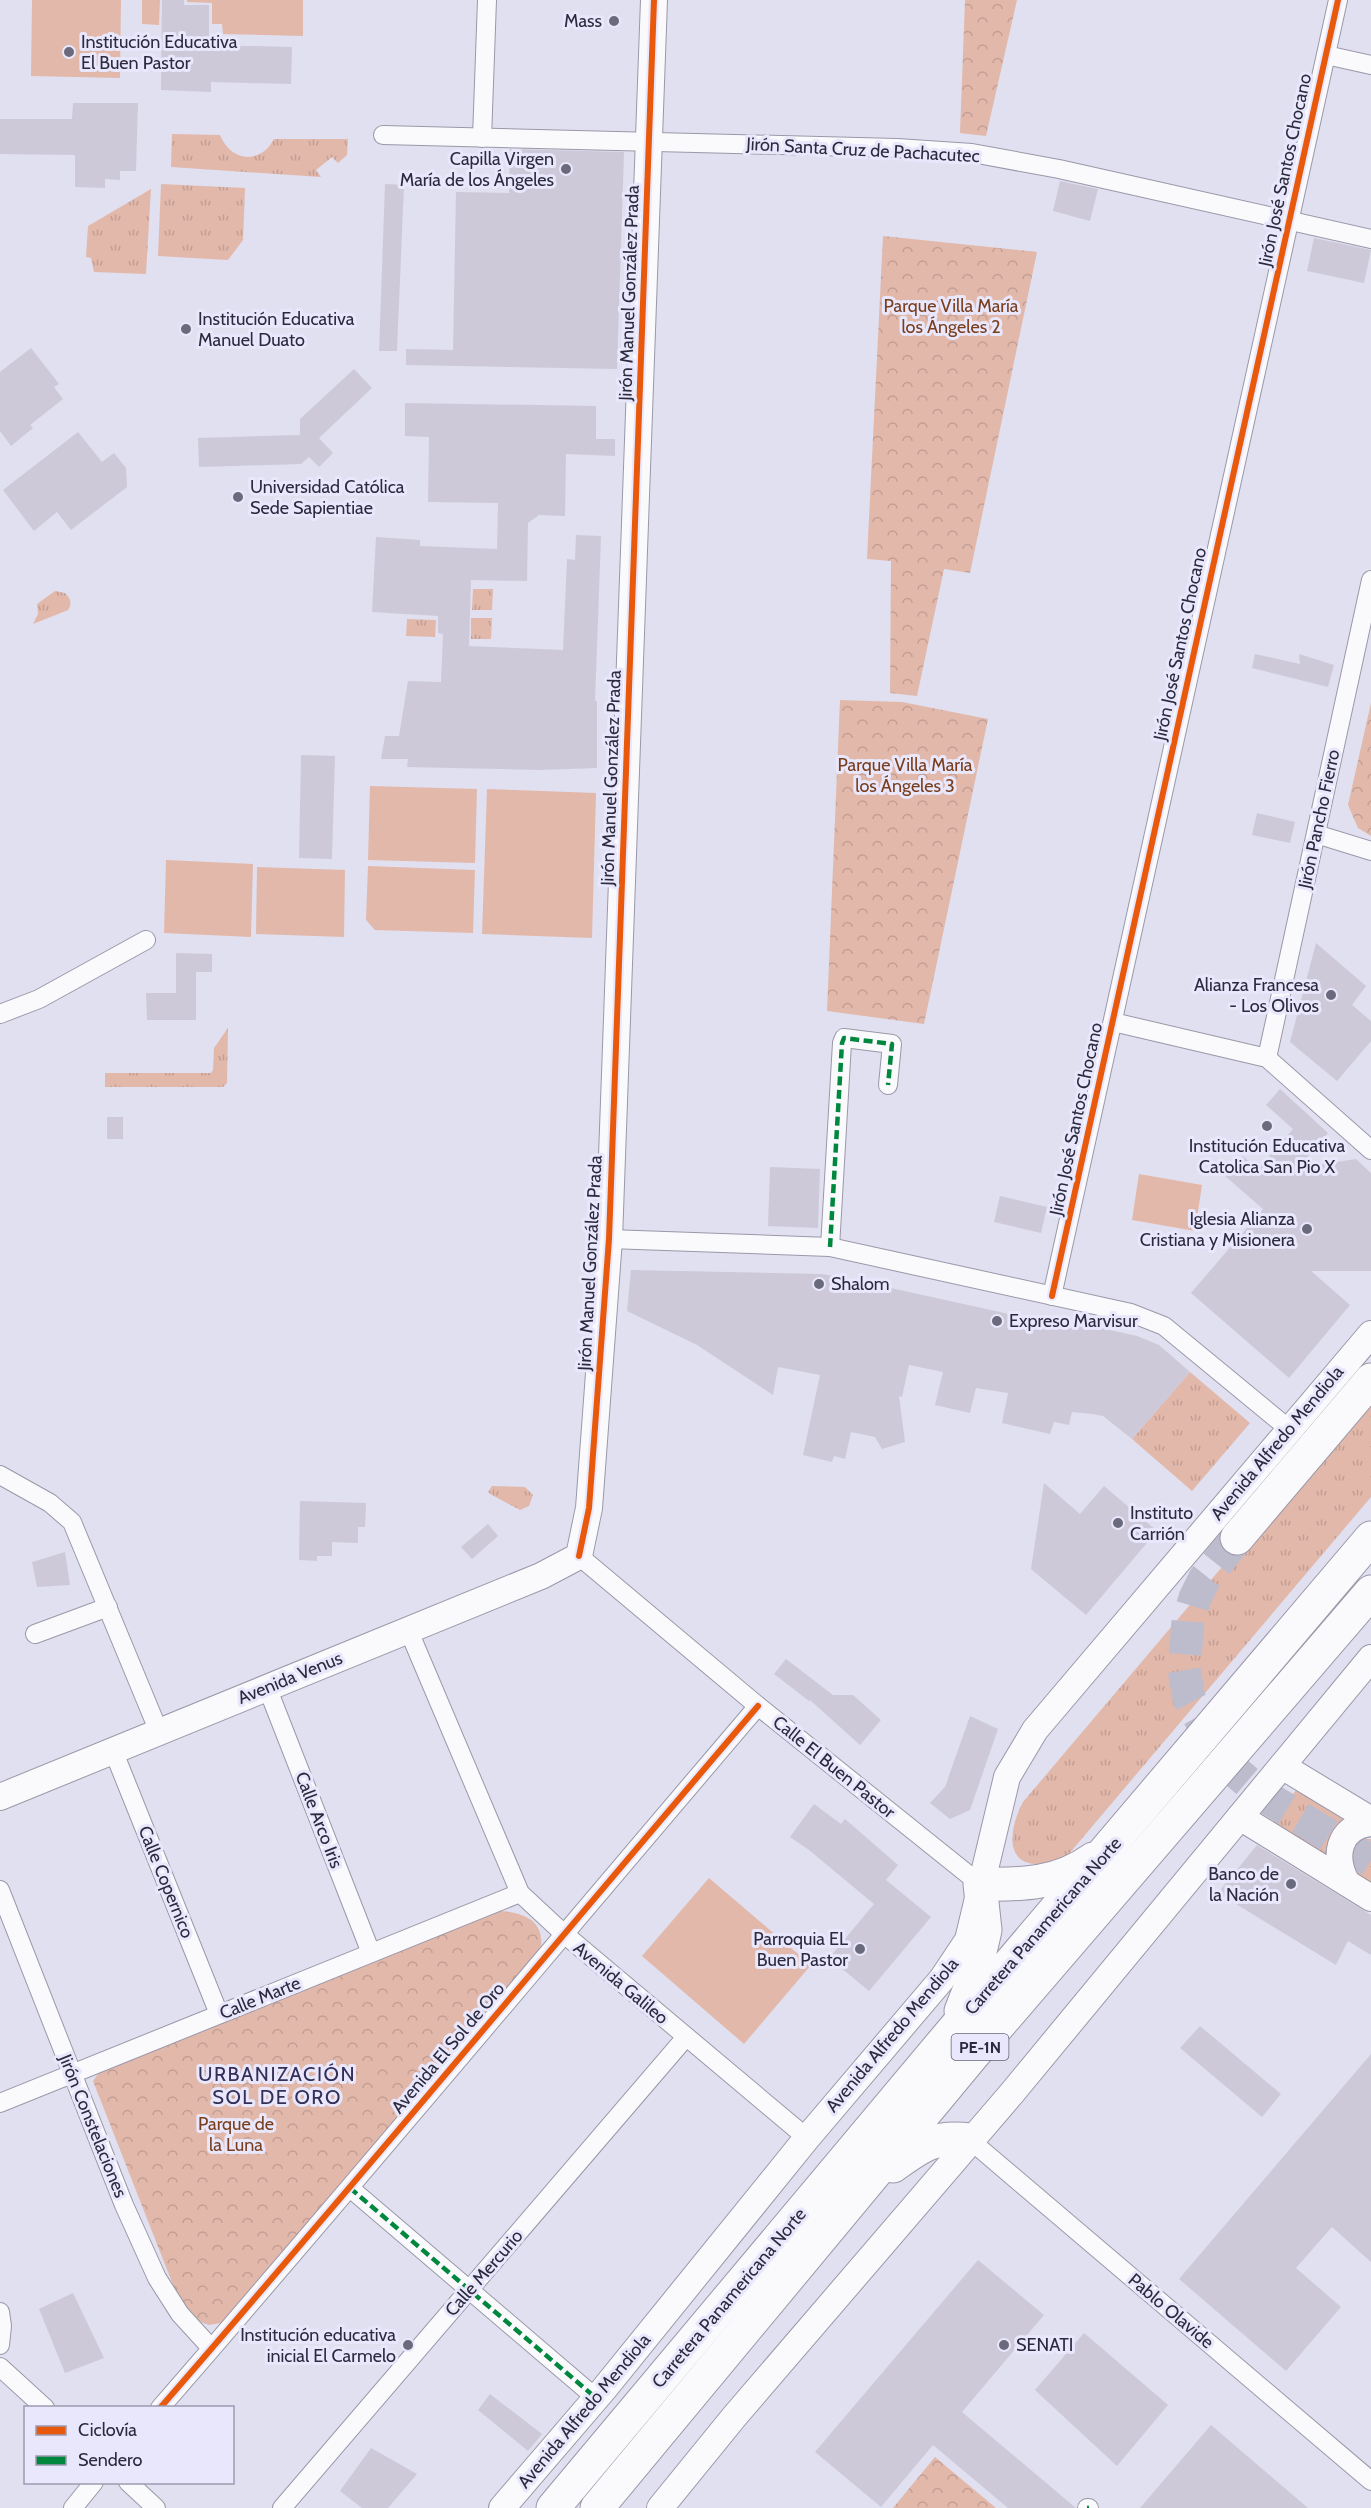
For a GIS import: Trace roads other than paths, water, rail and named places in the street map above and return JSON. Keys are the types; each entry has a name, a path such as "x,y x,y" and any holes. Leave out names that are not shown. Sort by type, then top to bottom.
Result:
{"highway":[{"path":"1237,1538 1371,1380"},
{"name":"Carretera Panamericana Norte","path":"553,2508 1371,1538"},
{"name":"Carretera Panamericana Norte","path":"597,2508 972,2056 1371,1592"},
{"path":"951,2034 974,1978 985,1930 980,1884 1017,1885 1046,1881 1087,1863 1115,1842"},
{"path":"831,2225 892,2167 911,2153 928,2143 950,2137 970,2140"}],"main road":[{"name":"Jirón Manuel González Prada","path":"579,1556 589,1508 609,1239 654,0"},
{"name":"Avenida Alfredo Mendiola","path":"502,2508 596,2398 807,2138 942,1979 968,1940 1007,1777 1035,1730 1371,1334"},
{"name":"Avenida Venus","path":"0,1797 541,1576 579,1556"},
{"path":"660,2508 734,2417 1012,2093 1371,1658"},
{"path":"1282,1766 1371,1822"},
{"path":"1240,1817 1371,1898"},
{"path":"1347,1884 1340,1870 1339,1849 1353,1830 1371,1822"}],"street":[{"path":"482,138 487,0"},
{"name":"Jirón José Santos Chocano","path":"1052,1296 1338,0"},
{"path":"1326,55 1371,65"},
{"name":"Jirón Santa Cruz de Pachacutec","path":"383,135 897,148 972,153 1059,169 1371,239"},
{"name":"Jirón Pancho Fierro","path":"1267,1058 1371,580"},
{"path":"1316,834 1371,851"},
{"path":"0,1014 39,999 146,940"},
{"path":"1113,1022 1267,1058 1371,1150"},
{"path":"830,1247 844,1038 892,1044 888,1084"},
{"path":"609,1239 830,1247 1131,1312 1164,1326 1289,1429"},
{"path":"0,1475 50,1503 66,1515 78,1533 159,1732"},
{"name":"Calle El Buen Pastor","path":"579,1556 758,1706 980,1884"},
{"path":"35,1634 108,1607"},
{"name":"Avenida Galileo","path":"408,1629 520,1893 563,1933 807,2138"},
{"name":"Calle Arco Iris","path":"267,1687 371,1953"},
{"name":"Avenida El Sol de Oro","path":"162,2406 350,2188 563,1933 758,1706"},
{"name":"Calle Copernico","path":"113,1750 219,2014"},
{"name":"Jirón Constelaciones","path":"0,1890 124,2205 157,2278 180,2314 211,2348"},
{"name":"Calle Marte","path":"0,2103 520,1893"},
{"name":"Calle Mercurio","path":"282,2508 686,2037"},
{"name":"Pablo Olavide","path":"970,2140 1371,2481"},
{"path":"350,2188 596,2398"},
{"path":"0,2312 2,2326 0,2344"},
{"path":"0,2367 43,2406"},
{"path":"73,2508 92,2484"},
{"path":"130,2484 156,2508"}],"tunnel":[{"path":"1237,1538 1205,1578 1195,1598 1188,1621 1184,1669 1189,1698 1211,1739 1230,1767 1263,1795 1371,1861"}],"place":[{"name":"Mass","path":"614,21"},
{"name":"Institución Educativa El Buen Pastor","path":"69,52"},
{"name":"Capilla Virgen María de los Ángeles","path":"566,169"},
{"name":"Institución Educativa Manuel Duato","path":"186,329"},
{"name":"Universidad Católica Sede Sapientiae","path":"238,497"},
{"name":"Alianza Francesa - Los Olivos","path":"1331,995"},
{"name":"Institución Educativa Catolica San Pio X","path":"1267,1126"},
{"name":"Iglesia Alianza Cristiana y Misionera","path":"1307,1229"},
{"name":"Shalom","path":"819,1284"},
{"name":"Expreso Marvisur","path":"997,1321"},
{"name":"Instituto Carrión","path":"1118,1523"},
{"name":"Banco de la Nación","path":"1291,1884"},
{"name":"Parroquia EL Buen Pastor","path":"860,1949"},
{"name":"Institución educativa inicial El Carmelo","path":"408,2345"},
{"name":"SENATI","path":"1004,2345"}],"district":[{"name":"URBANIZACIÓN SOL DE ORO","path":"277,2086"}],"park label":[{"name":"Parque Villa María los Ángeles 2","path":"951,316"},
{"name":"Parque Villa María los Ángeles 3","path":"905,775"},
{"name":"Parque de la Luna","path":"236,2134"}]}
